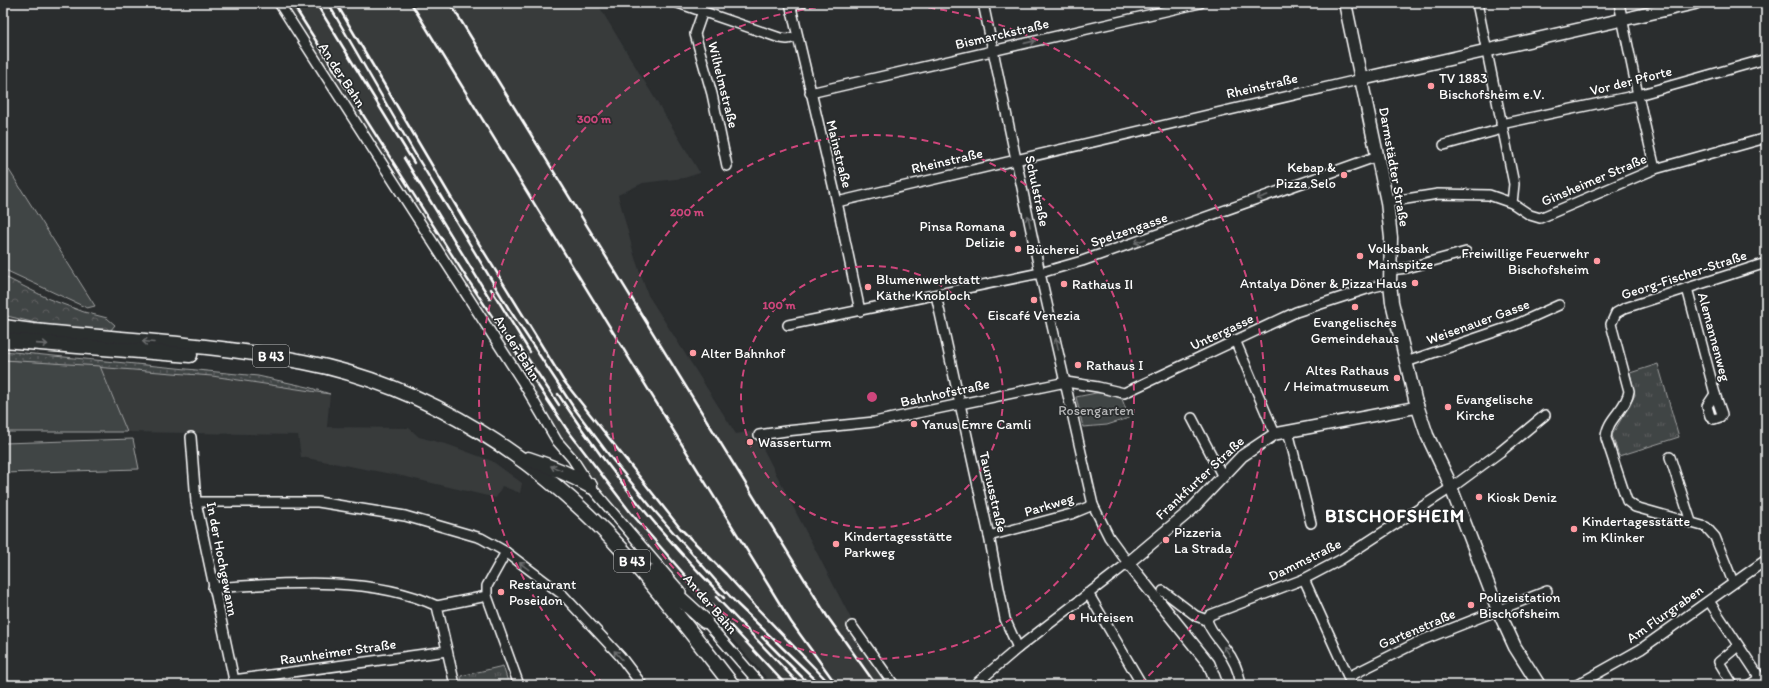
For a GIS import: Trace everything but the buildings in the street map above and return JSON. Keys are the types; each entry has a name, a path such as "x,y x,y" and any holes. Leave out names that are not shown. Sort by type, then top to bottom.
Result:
{"highway":[{"name":"B 43","path":"4,330 219,348 305,362 333,368 381,384 430,404 476,429 515,454 563,492 624,552 654,586 732,685"},
{"name":"B 43","path":"4,330 279,365 333,377 362,386 442,419 492,448 573,512 616,554 656,601 721,685"},
{"path":"515,454 556,468 590,486"},
{"path":"624,552 656,576 705,621"}],"main road":[{"name":"Darmstädter Straße","path":"1345,3 1387,202 1391,232 1390,283 1394,316 1418,407 1427,435 1451,488 1498,610 1515,647 1539,685"},
{"name":"Rheinstraße","path":"1362,79 1487,49 1695,3"}],"street":[{"name":"An der Bahn","path":"279,3 522,381 557,441 572,458 590,486 761,685"},
{"path":"678,3 780,38 786,39 797,37"},
{"path":"790,4 802,3"},
{"name":"Schulstraße","path":"983,3 1040,273 1093,505 1109,537 1128,563"},
{"path":"1158,3 1160,12"},
{"name":"Bismarckstraße","path":"810,93 1200,3"},
{"path":"1476,3 1487,49 1514,184 1512,203"},
{"path":"1619,3 1655,169"},
{"name":"Mainstraße","path":"790,4 837,202 860,311"},
{"name":"Wilhelmstraße","path":"703,11 696,34 712,94 727,166"},
{"name":"Vor der Pforte","path":"1444,145 1502,127 1638,95 1766,59"},
{"name":"Rheinstraße","path":"837,202 1362,79"},
{"name":"Ginsheimer Straße","path":"1387,202 1438,194 1490,195 1512,203 1530,215 1540,218 1655,169 1766,138"},
{"name":"Spelzengasse","path":"788,325 1040,273 1082,262 1378,156"},
{"path":"1390,270 1408,268 1466,252"},
{"name":"Georg-Fischer-Straße","path":"1733,582 1717,540 1711,531 1706,527 1630,505 1627,501 1606,438 1608,428 1626,402 1629,391 1611,324 1616,312 1625,308 1766,263"},
{"name":"Untergasse","path":"1066,382 1124,393 1296,312 1390,283"},
{"name":"Alemannenweg","path":"1687,288 1715,394"},
{"name":"Taunusstraße","path":"936,295 989,536 1005,619 1018,648"},
{"name":"Weisenauer Gasse","path":"1406,362 1515,325 1560,305"},
{"path":"1235,340 1275,434"},
{"name":"Bahnhofstraße","path":"758,435 874,422 1066,382"},
{"name":"Frankfurter Straße","path":"979,685 978,682 1018,648 1128,563 1191,510 1247,452 1275,434 1418,407"},
{"name":"Dammstraße","path":"1207,620 1210,615 1220,610 1304,579 1340,560 1451,488 1500,452 1545,415"},
{"path":"1192,418 1223,477"},
{"path":"1288,431 1311,523"},
{"name":"In der Hochgewann","path":"191,437 196,502 234,683"},
{"path":"1670,457 1691,522"},
{"path":"196,502 318,502 405,516 481,538 506,552 563,595 620,656 642,685"},
{"name":"Parkweg","path":"989,536 1071,514 1093,505"},
{"path":"506,552 487,586 486,596 519,685"},
{"name":"Am Flurgraben","path":"1577,685 1641,649 1709,601 1733,582 1766,560"},
{"path":"1128,563 1210,664 1217,685"},
{"path":"1304,579 1350,681"},
{"path":"213,588 277,584 345,584 422,599 437,606 486,596"},
{"path":"1163,591 1196,616 1207,620 1209,627 1233,660 1241,685"},
{"name":"Gartenstraße","path":"1350,681 1420,641 1547,591"},
{"path":"1088,593 1142,685"},
{"path":"1709,601 1758,675 1757,680 1749,685"},
{"path":"437,606 455,685"},
{"path":"852,626 894,685"},
{"path":"1733,685 1719,662 1738,646"},
{"name":"Raunheimer Straße","path":"234,683 447,651"}],"shaded area":[{"path":"281,3 597,3 700,173 684,178 643,183 618,195 635,258 648,295 736,434 754,431 863,642 890,685 773,685 607,498 567,446"},
{"path":"100,366 212,376 330,394 327,427 409,428 419,437 449,445 492,461 522,483 520,493 502,486 496,498 402,476 301,457 298,435 127,432"}],"green space":[{"path":"9,170 95,306 87,308 3,269 3,174"},
{"path":"3,276 49,299 84,312 107,318 115,325 110,331 44,325 3,315"},
{"path":"3,351 258,376 308,387 330,394 212,376 3,360"},
{"path":"3,360 100,366 127,432 3,432"},
{"path":"1658,364 1679,437 1619,456 1612,435 1635,395 1630,373"},
{"name":"Rosengarten","path":"1096,393 1109,394 1122,399 1129,418 1107,425 1083,427 1076,397"},
{"path":"133,439 139,469 3,473 3,443"},
{"path":"503,666 509,685 462,685 461,676"}],"railway":[{"path":"292,3 466,277 566,428 631,513 703,596 786,685"},
{"path":"316,3 414,163"},
{"path":"328,3 414,152 509,309 574,408 612,459 652,508 716,581 737,604 821,685"},
{"path":"336,3 465,221 563,380 680,528 726,574 831,685"},
{"path":"411,3 791,622 833,680"},
{"path":"450,3 827,616 876,685"},
{"path":"404,158 490,299"},
{"path":"491,289 530,352"},
{"path":"520,347 559,405"},
{"path":"558,394 595,448 636,500 679,550 724,598"},
{"path":"716,597 800,685"},
{"path":"762,637 810,685"}],"place":[{"name":"TV 1883 Bischofsheim e.V.","path":"1431,86"},
{"name":"Kebap & Pizza Selo","path":"1344,175"},
{"name":"Pinsa Romana Delizie","path":"1013,234"},
{"name":"Bücherei","path":"1018,249"},
{"name":"Volksbank Mainspitze","path":"1360,256"},
{"name":"Freiwillige Feuerwehr Bischofsheim","path":"1597,261"},
{"name":"Antalya Döner & Pizza Haus","path":"1415,283"},
{"name":"Rathaus II","path":"1064,284"},
{"name":"Blumenwerkstatt Käthe Knobloch","path":"868,287"},
{"name":"Eiscafé Venezia","path":"1034,300"},
{"name":"Evangelisches Gemeindehaus","path":"1355,307"},
{"name":"Alter Bahnhof","path":"693,353"},
{"name":"Rathaus I","path":"1078,365"},
{"name":"Altes Rathaus / Heimatmuseum","path":"1397,378"},
{"name":"Evangelische Kirche","path":"1448,407"},
{"name":"Yanus Emre Camli","path":"914,424"},
{"name":"Wasserturm","path":"750,442"},
{"name":"Kiosk Deniz","path":"1479,497"},
{"name":"Kindertagesstätte im Klinker","path":"1574,529"},
{"name":"Pizzeria La Strada","path":"1166,540"},
{"name":"Kindertagesstätte Parkweg","path":"836,544"},
{"name":"Restaurant Poseidon","path":"501,592"},
{"name":"Polizeistation Bischofsheim","path":"1471,605"},
{"name":"Hufeisen","path":"1072,617"}],"district":[{"name":"BISCHOFSHEIM","path":"1395,516"}]}
